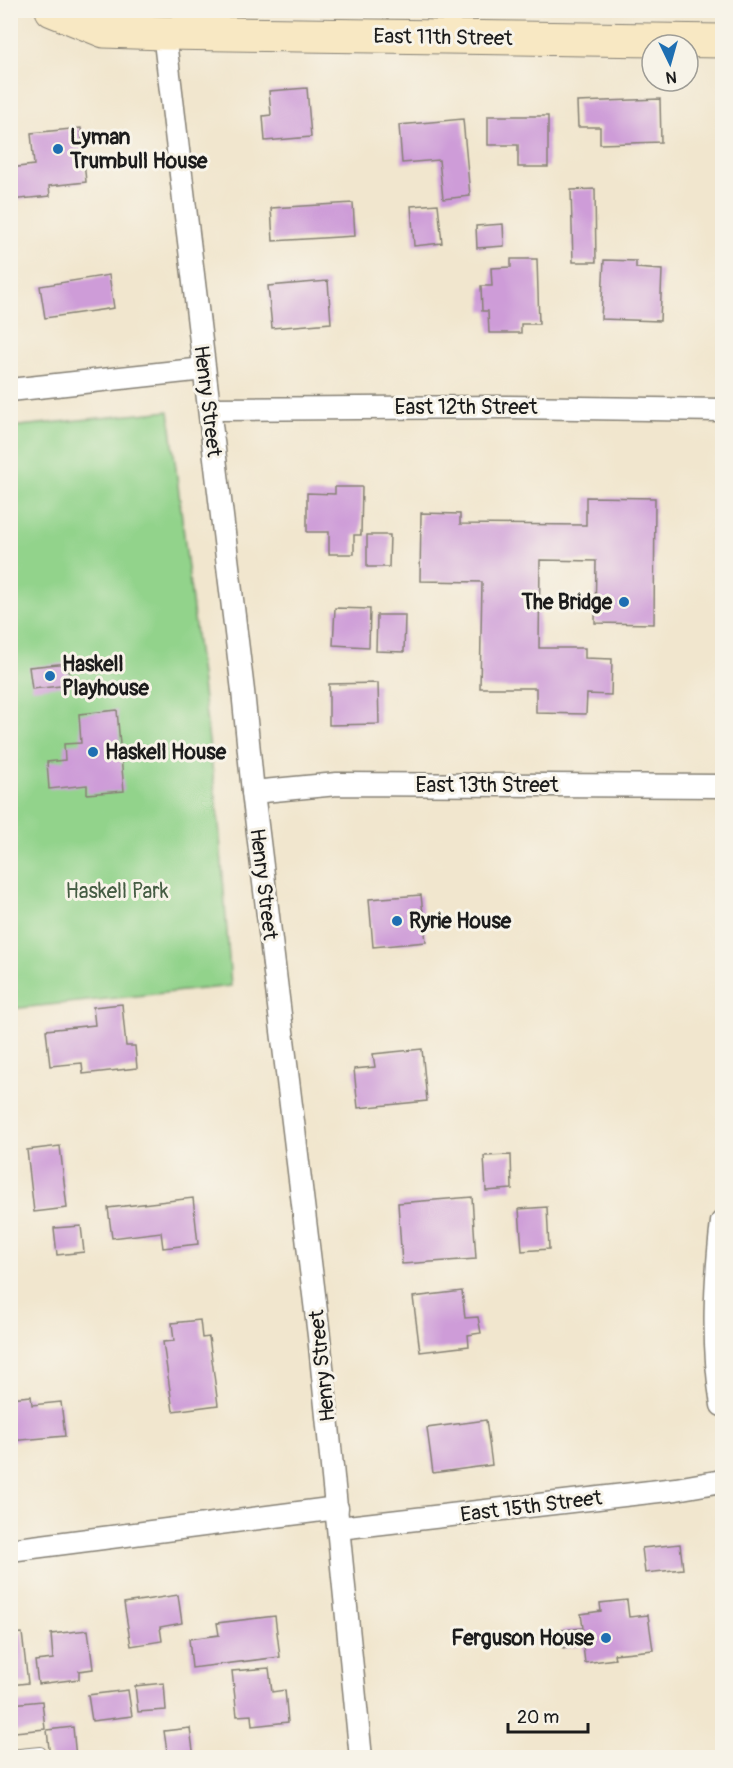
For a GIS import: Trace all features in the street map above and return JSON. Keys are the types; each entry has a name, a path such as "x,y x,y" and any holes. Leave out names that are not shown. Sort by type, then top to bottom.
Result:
{"street":[{"name":"East 11th Street","path":"52,10 104,31 162,22 723,41"},
{"name":"Henry Street","path":"162,22 319,1336 361,1758"},
{"path":"10,390 204,369"},
{"name":"East 12th Street","path":"210,409 508,407 723,410"},
{"name":"East 13th Street","path":"253,792 337,784 723,786"},
{"path":"723,1222 716,1275 716,1357 723,1405"},
{"name":"East 15th Street","path":"10,1550 338,1518 676,1489 723,1481"}],"lane":[{"path":"10,1756 40,1753"}],"green space":[{"name":"Haskell Park","path":"169,411 219,824 231,986 11,1009 10,427"}],"building":[{"path":"307,88 311,137 265,141 263,116 271,115 269,91"},
{"path":"660,99 661,142 600,144 600,127 578,127 577,102"},
{"path":"488,116 548,116 548,167 518,167 518,145 488,145"},
{"path":"463,119 470,196 443,199 439,160 402,163 399,125"},
{"name":"Lyman Trumbull House","path":"81,128 86,182 49,186 50,196 10,200 10,168 34,165 31,133"},
{"path":"595,189 596,262 573,262 571,190"},
{"path":"353,203 355,236 273,241 271,208"},
{"path":"438,204 442,243 414,246 411,206"},
{"path":"503,224 504,246 477,248 476,226"},
{"path":"511,259 537,259 539,324 521,324 521,333 489,333 488,311 482,311 481,286 492,286 491,268 511,267"},
{"path":"604,260 636,261 636,268 662,270 660,321 601,319"},
{"path":"109,275 114,308 45,318 40,286"},
{"path":"328,281 331,323 272,328 268,286"},
{"path":"335,487 362,487 361,535 354,535 354,554 329,554 329,532 307,532 307,493 335,494"},
{"name":"The Bridge","path":"586,497 655,498 654,624 595,623 596,561 540,560 539,648 585,648 585,658 612,659 611,695 587,694 586,714 536,713 536,688 480,688 482,582 420,581 421,513 460,514 460,524 586,525"},
{"path":"367,535 390,535 389,567 367,567"},
{"path":"335,608 370,609 369,647 333,645"},
{"path":"377,615 405,615 404,652 376,651"},
{"name":"Haskell Playhouse","path":"68,663 70,685 32,689 29,667"},
{"path":"378,683 379,724 329,725 329,684"},
{"name":"Haskell House","path":"117,710 124,791 87,794 87,785 49,789 47,762 65,760 64,744 81,743 79,714"},
{"name":"Ryrie House","path":"421,895 426,942 373,947 369,899"},
{"path":"122,1004 126,1046 135,1046 137,1068 83,1074 82,1063 50,1066 46,1030 95,1025 93,1007"},
{"path":"422,1049 427,1101 358,1108 354,1069 375,1067 373,1054"},
{"path":"60,1146 67,1208 34,1212 27,1150"},
{"path":"511,1155 512,1189 486,1191 484,1156"},
{"path":"472,1197 476,1259 402,1264 398,1203"},
{"path":"193,1198 198,1244 163,1248 161,1232 112,1238 108,1208"},
{"path":"547,1207 549,1249 522,1251 519,1209"},
{"path":"81,1226 84,1252 57,1255 54,1228"},
{"path":"462,1291 465,1318 478,1317 481,1333 468,1335 469,1346 420,1352 413,1297"},
{"path":"200,1320 202,1338 209,1337 218,1405 173,1411 163,1342 174,1341 172,1323"},
{"path":"31,1396 32,1405 61,1402 65,1436 10,1441 10,1398"},
{"path":"486,1420 492,1465 433,1473 427,1428"},
{"path":"680,1544 683,1569 645,1573 642,1548"},
{"path":"178,1595 182,1623 160,1627 162,1641 131,1646 124,1603"},
{"name":"Ferguson House","path":"627,1600 629,1617 648,1615 653,1650 614,1654 615,1659 585,1663 583,1646 563,1648 561,1630 583,1628 581,1614 601,1611 600,1603"},
{"path":"275,1616 280,1657 192,1668 189,1639 219,1635 217,1623"},
{"path":"88,1630 93,1669 79,1671 79,1679 38,1684 35,1661 53,1659 51,1634"},
{"path":"22,1633 28,1683 10,1685 10,1634"},
{"path":"269,1668 272,1692 285,1690 288,1722 252,1726 251,1715 237,1716 232,1671"},
{"path":"164,1683 166,1710 138,1712 135,1686"},
{"path":"128,1690 132,1716 92,1721 88,1695"},
{"path":"42,1701 45,1729 15,1732 12,1704"},
{"path":"73,1727 76,1758 50,1758 47,1730"},
{"path":"190,1728 194,1758 168,1758 164,1731"}],"place":[{"name":"Lyman Trumbull House","path":"58,149"},
{"name":"The Bridge","path":"624,602"},
{"name":"Haskell Playhouse","path":"50,676"},
{"name":"Haskell House","path":"93,752"},
{"name":"Ryrie House","path":"397,921"},
{"name":"Ferguson House","path":"606,1638"}]}
